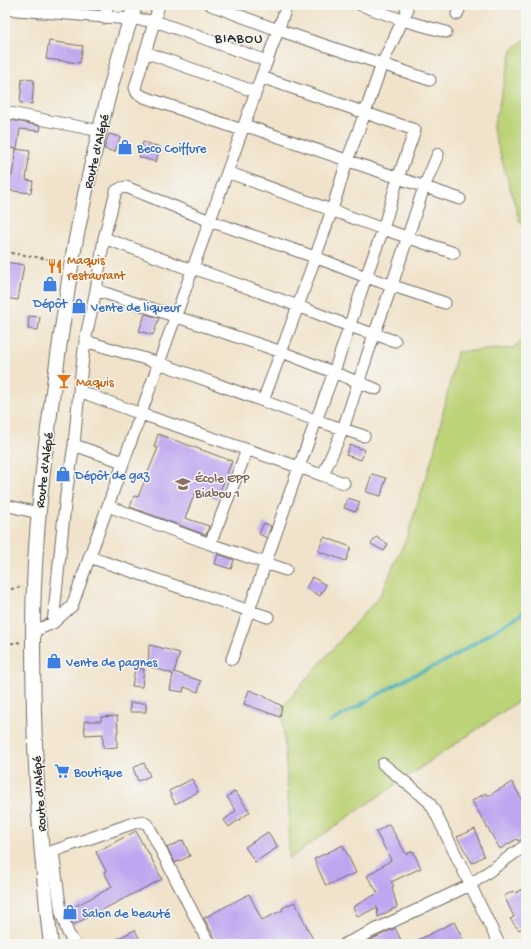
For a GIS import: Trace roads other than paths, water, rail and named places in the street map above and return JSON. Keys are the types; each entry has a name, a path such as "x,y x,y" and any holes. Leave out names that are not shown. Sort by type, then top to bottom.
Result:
{"main road":[{"name":"Route d'Alépé","path":"51,944 48,920 48,853 38,797 35,742 32,636 38,513 54,381 72,262 86,188 100,131 135,5"}],"street":[{"path":"104,18 108,5"},
{"path":"159,5 135,88 137,93 144,97 347,161 460,199"},
{"path":"211,5 278,30 430,80"},
{"path":"32,636 53,623 72,606 287,5"},
{"path":"361,5 402,20 446,32"},
{"path":"263,401 282,352 332,210 347,161 382,64 407,11 406,5"},
{"path":"5,9 155,21 267,61"},
{"path":"146,52 256,92"},
{"path":"232,659 315,420 334,372 384,229 398,178 415,130 261,77"},
{"path":"5,112 100,131"},
{"path":"323,475 343,429 424,187 438,154"},
{"path":"227,172 454,253"},
{"path":"53,623 66,496 74,445 85,341 96,290 104,238 116,191 126,187 210,221 315,257 366,277 445,303"},
{"path":"104,238 298,306 374,335 395,341"},
{"path":"96,290 282,352 376,389"},
{"path":"85,341 159,363 315,420 364,436"},
{"path":"79,391 141,414 299,466 344,483"},
{"path":"74,445 123,462"},
{"path":"210,544 247,450"},
{"path":"5,505 38,513"},
{"path":"108,506 210,544 286,570"},
{"path":"89,557 268,617"},
{"path":"383,764 429,802 498,944"},
{"path":"74,944 68,933 61,912 48,853 134,823 142,822 148,825 208,944"},
{"path":"345,944 470,885 526,845"}],"waterway":[{"path":"329,723 409,677 446,661 526,611"}],"place":[{"name":"Beco Coiffure","path":"125,147"},
{"name":"Maquis restaurant","path":"55,266"},
{"name":"Dépôt","path":"50,284"},
{"name":"Vente de liqueur","path":"79,306"},
{"name":"Maquis","path":"64,381"},
{"name":"Dépôt de gaz","path":"63,474"},
{"name":"École EPP Biabou 1","path":"183,484"},
{"name":"Vente de pagnes","path":"54,661"},
{"name":"Boutique","path":"62,771"},
{"name":"Salon de beauté","path":"70,912"}],"district":[{"name":"BIABOU","path":"239,37"}]}
